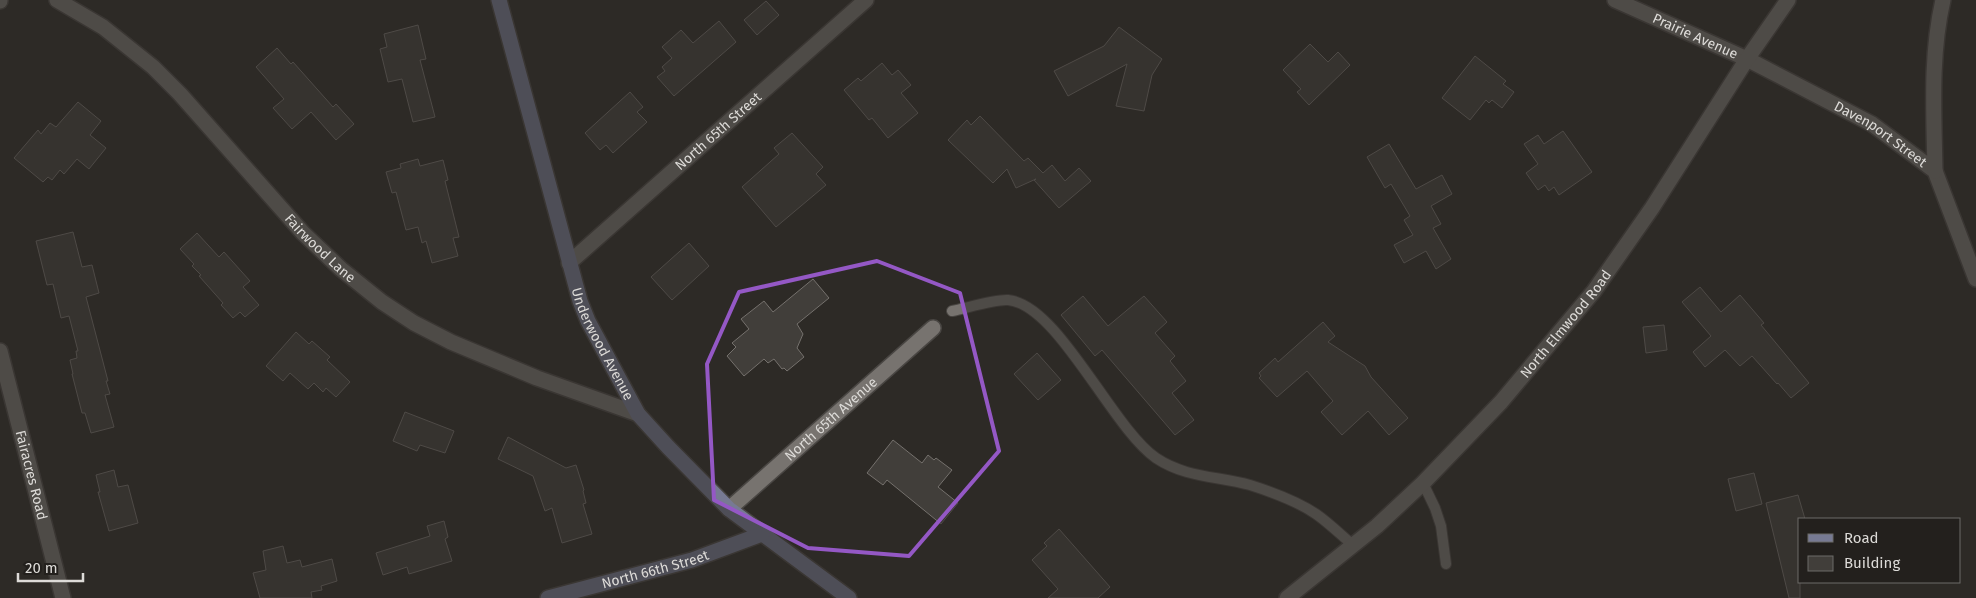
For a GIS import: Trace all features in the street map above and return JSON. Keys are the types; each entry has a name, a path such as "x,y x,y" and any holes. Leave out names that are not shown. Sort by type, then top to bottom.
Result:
{"main road":[{"name":"Underwood Avenue","path":"499,0 569,263 588,321 638,414 729,509 850,598"},
{"name":"North 66th Street","path":"548,598 692,560 762,534"}],"street":[{"name":"Fairwood Lane","path":"57,0 103,27 153,67 180,94 302,233 341,269 382,302 414,323 451,342 537,378 638,414"},
{"name":"North 65th Street","path":"569,263 866,0"},
{"name":"Prairie Avenue","path":"1615,0 1747,59"},
{"name":"North Elmwood Road","path":"1287,598 1354,546 1423,483 1501,402 1594,292 1652,208 1747,59 1788,0"},
{"path":"1935,171 1933,81 1936,42 1943,0"},
{"name":"Davenport Street","path":"1747,59 1872,124 1935,171 1976,279"},
{"name":"North 65th Avenue","path":"729,509 932,328"},
{"name":"Fairacres Road","path":"0,351 63,598"}],"lane":[{"path":"952,311 1008,300 1025,305 1051,326 1137,439 1155,457 1174,467 1201,476 1249,485 1286,498 1316,514 1354,546"},
{"path":"1423,483 1441,526 1446,564"}],"highlighted area":[{"path":"877,261 960,293 999,451 909,556 808,548 714,500 707,364 739,292"}],"building":[{"path":"766,1 779,15 757,35 744,20"},
{"path":"719,21 736,42 674,96 657,77 665,71 662,67 672,58 662,47 681,30 693,43"},
{"path":"418,25 426,59 420,60 435,117 413,122 402,79 388,82 380,49 387,47 384,34"},
{"path":"1119,27 1162,59 1152,75 1144,111 1116,106 1127,64 1068,96 1054,71 1104,46"},
{"path":"1310,44 1328,62 1338,52 1350,65 1309,105 1297,92 1301,89 1283,70"},
{"path":"277,48 291,64 293,62 333,107 336,104 354,124 336,140 311,112 292,129 273,108 284,99 256,67"},
{"path":"1475,56 1506,81 1503,84 1514,92 1502,108 1492,100 1489,103 1486,100 1470,120 1442,98"},
{"path":"882,63 892,75 898,70 911,85 901,93 918,113 888,138 872,118 869,120 844,90 858,78 861,81"},
{"path":"630,92 643,107 637,112 647,122 613,153 606,145 600,150 585,133"},
{"path":"78,102 101,121 90,135 106,148 89,169 77,159 64,174 60,170 52,180 48,177 43,182 14,158 38,130 41,134 50,123 56,127"},
{"path":"980,116 1024,161 1028,158 1043,173 1052,165 1065,181 1079,168 1091,181 1059,208 1034,180 1036,179 1016,188 1007,169 993,183 948,140 967,120 971,125"},
{"path":"1563,131 1592,172 1559,195 1554,187 1549,191 1545,185 1538,190 1526,173 1538,164 1524,144 1538,135 1544,144"},
{"path":"792,133 823,167 816,174 826,185 776,227 742,187 779,154 774,148"},
{"path":"1389,144 1416,189 1442,175 1452,194 1431,206 1441,224 1433,228 1451,259 1436,269 1426,251 1404,263 1394,245 1413,235 1404,220 1410,216 1391,184 1385,188 1367,157"},
{"path":"418,159 420,166 443,160 448,180 445,181 459,237 453,238 458,256 432,263 426,241 422,243 418,227 406,230 396,192 392,193 386,172 401,168 400,164"},
{"path":"73,232 82,267 92,265 99,293 86,297 108,381 106,381 110,394 105,395 114,427 91,433 85,413 82,413 72,374 70,360 77,358 76,351 78,351 69,316 61,318 53,284 47,285 36,241"},
{"path":"197,233 219,257 224,252 250,281 243,287 259,305 245,317 240,312 233,318 221,305 223,303 199,276 201,275 192,266 194,264 180,249"},
{"path":"689,243 709,266 672,300 651,277"},
{"path":"813,279 829,298 797,324 803,334 797,348 804,357 787,371 784,368 782,369 774,359 768,363 764,359 744,376 727,356 736,347 732,343 749,329 741,319 764,301 773,312"},
{"path":"1700,287 1721,312 1740,295 1764,323 1761,325 1809,383 1791,398 1752,356 1740,366 1725,350 1705,367 1693,352 1711,336 1682,302"},
{"path":"1083,296 1108,326 1144,296 1167,322 1155,333 1175,356 1170,361 1186,381 1172,393 1194,420 1175,435 1102,350 1095,356 1061,315"},
{"path":"1323,322 1335,336 1328,342 1365,366 1371,377 1408,418 1389,435 1368,411 1342,435 1321,412 1333,401 1307,371 1277,397 1259,378 1261,376 1259,373 1275,358 1278,362"},
{"path":"1664,325 1667,350 1646,353 1643,327"},
{"path":"296,332 309,344 312,341 330,357 327,360 350,382 336,397 326,388 323,392 314,383 308,389 290,373 283,381 266,366"},
{"path":"1037,353 1061,380 1038,400 1014,374"},
{"path":"405,412 454,431 445,453 420,445 417,451 393,441"},
{"path":"508,437 566,468 576,465 584,490 586,503 583,504 592,534 562,543 552,508 545,511 533,476 498,459"},
{"path":"893,440 922,463 928,455 934,460 936,458 952,470 938,487 958,503 941,524 887,480 883,485 867,473"},
{"path":"114,470 118,487 128,485 138,523 109,531 98,492 100,492 96,475"},
{"path":"1754,473 1762,504 1736,511 1728,479"},
{"path":"1798,495 1805,518 1798,518 1798,583 1800,583 1800,598 1789,598 1766,503"},
{"path":"444,521 448,537 445,539 452,561 409,574 407,567 383,575 376,553 430,536 427,526"},
{"path":"1059,529 1110,587 1098,598 1048,598 1058,589 1032,560 1047,546 1044,543"},
{"path":"283,546 287,563 300,560 302,567 332,559 337,581 321,586 322,590 311,592 312,598 260,598 253,573 266,570 263,551"}]}
